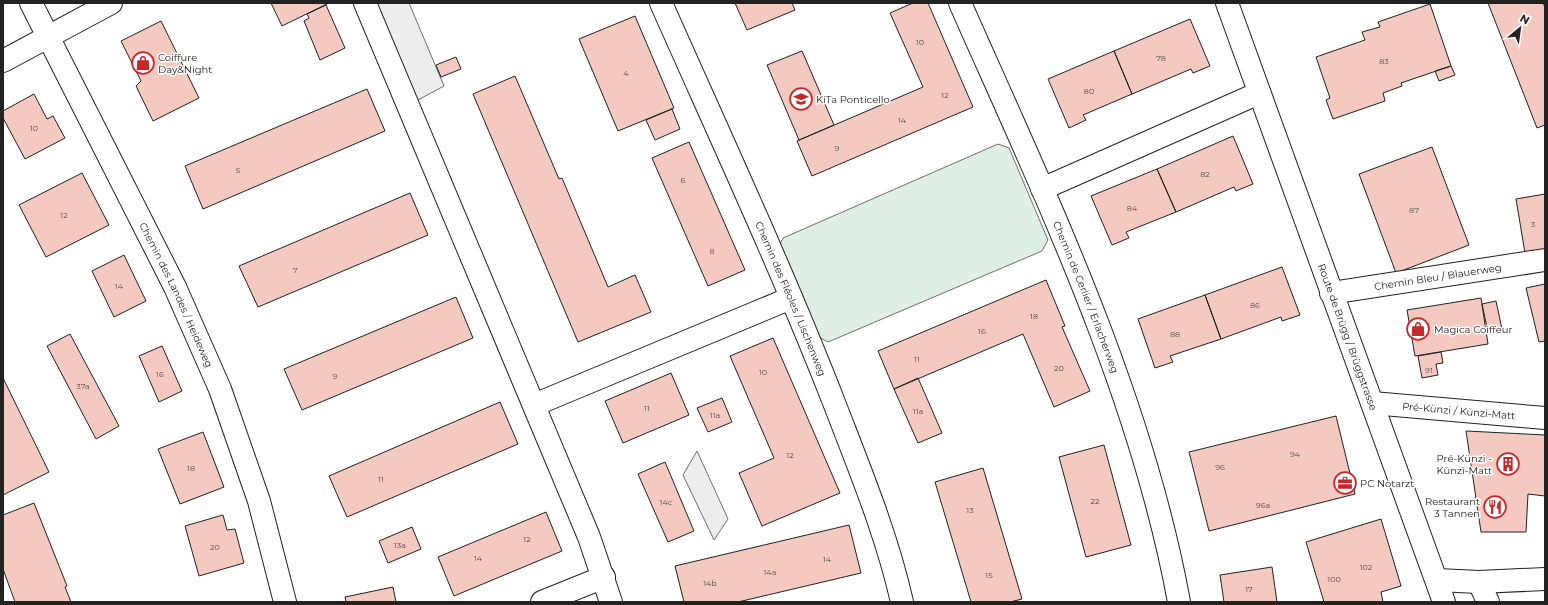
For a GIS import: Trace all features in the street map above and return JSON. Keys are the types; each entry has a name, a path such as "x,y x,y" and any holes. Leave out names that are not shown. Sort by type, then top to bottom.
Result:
{"street":[{"name":"Chemin des Landes / Heideweg","path":"31,3 175,287 220,389 259,501 285,602"},
{"path":"3,61 111,3"},
{"path":"365,3 589,537 604,577 611,602"},
{"name":"Chemin des Fléoles / Lischenweg","path":"661,3 791,298 857,461 896,577 902,602"},
{"name":"Chemin de Cerlier / Erlacherweg","path":"960,3 1042,190 1117,376 1158,508 1179,602"},
{"name":"Route de Brügg / Brüggstrasse","path":"1227,3 1444,602"},
{"path":"1042,190 1259,93"},
{"name":"Chemin Bleu / Blauerweg","path":"1331,293 1545,260"},
{"path":"534,405 791,298"},
{"name":"Pré-Künzi / Künzi-Matt","path":"1372,403 1545,418"},
{"path":"542,602 604,577"},
{"path":"1437,580 1479,582 1545,579"},
{"path":"1479,582 1488,602"}],"green space":[{"path":"998,144 1009,148 1048,240 1042,251 828,342 817,336 779,246 783,238"}],"shaded area":[{"path":"375,3 409,3 444,86 416,101"},
{"path":"697,451 728,519 714,540 683,475"}],"building":[{"path":"271,3 329,3 282,26"},
{"path":"735,3 792,3 795,10 747,30"},
{"path":"913,3 928,3 973,107 812,176 797,141 923,87 890,13"},
{"path":"1488,3 1543,3 1545,7 1545,125 1537,128"},
{"path":"1430,4 1451,66 1401,83 1402,86 1383,93 1385,101 1333,119 1326,100 1330,98 1316,57 1365,40 1362,32 1380,27 1378,22"},
{"path":"326,5 345,48 320,60 304,21 309,18 307,14"},
{"path":"635,16 674,108 618,131 579,39"},
{"path":"1190,19 1210,66 1193,73 1191,69 1132,94 1114,51"},
{"path":"161,21 199,98 153,121 136,86 141,81 121,41"},
{"path":"802,51 834,125 799,140 767,65"},
{"path":"1114,51 1132,94 1083,115 1086,120 1069,128 1048,79"},
{"path":"456,57 461,69 441,77 436,65"},
{"path":"1451,66 1455,75 1439,81 1435,71"},
{"path":"515,76 559,179 562,178 608,287 635,275 651,312 578,342 473,94"},
{"path":"367,89 385,131 203,209 185,166"},
{"path":"34,94 47,119 53,116 65,138 25,159 3,118 3,111"},
{"path":"672,109 680,129 655,140 646,120"},
{"path":"1233,136 1253,184 1236,191 1234,187 1176,212 1157,169"},
{"path":"689,142 745,270 708,286 652,158"},
{"path":"1432,147 1469,245 1396,273 1359,174"},
{"path":"1157,169 1176,212 1126,232 1129,238 1112,245 1091,196"},
{"path":"82,173 109,225 46,257 19,205"},
{"path":"410,193 428,235 258,307 239,266"},
{"path":"1545,194 1545,249 1525,253 1516,199"},
{"path":"124,255 146,301 114,317 92,271"},
{"path":"1282,267 1300,315 1282,321 1281,317 1221,339 1205,295"},
{"path":"1046,280 1065,326 1062,327 1090,391 1054,407 1023,334 894,389 878,351"},
{"path":"1545,284 1545,341 1539,342 1526,288"},
{"path":"1205,295 1221,339 1170,356 1173,362 1155,368 1138,319"},
{"path":"456,297 473,338 302,410 284,369"},
{"path":"1481,298 1488,344 1415,356 1407,310"},
{"path":"1496,301 1502,329 1488,332 1482,304"},
{"path":"70,334 119,426 96,439 47,346"},
{"path":"773,338 840,493 762,526 739,473 774,458 730,356"},
{"path":"162,346 182,391 159,402 139,356"},
{"path":"1441,352 1443,363 1436,364 1438,375 1422,378 1418,356"},
{"path":"671,373 689,415 623,443 605,401"},
{"path":"3,378 49,472 3,495"},
{"path":"918,378 942,433 918,443 894,389"},
{"path":"722,398 732,422 708,432 697,408"},
{"path":"500,402 518,444 347,517 329,476"},
{"path":"1336,416 1355,494 1209,531 1189,452"},
{"name":"Pré-Künzi - Künzi-Matt","path":"1466,431 1545,435 1545,496 1528,494 1526,532 1481,532"},
{"path":"203,432 224,487 180,504 158,449"},
{"path":"1104,445 1131,545 1086,557 1059,457"},
{"path":"665,462 694,531 668,542 638,474"},
{"path":"983,468 1022,599 1010,602 971,602 935,482"},
{"path":"34,503 67,586 65,587 71,602 15,602 3,569 3,515"},
{"path":"546,512 562,551 454,596 438,557"},
{"path":"223,515 227,530 235,529 244,563 199,576 185,526"},
{"path":"1381,519 1401,586 1381,592 1383,602 1324,602 1306,542"},
{"path":"849,525 861,573 738,602 684,602 675,566"},
{"path":"412,527 421,549 388,563 379,541"},
{"path":"1272,567 1277,602 1224,602 1220,575"},
{"path":"393,587 396,602 346,602 345,597"}],"place":[{"name":"Coiffure Day&Night","path":"143,63"},
{"name":"KiTa Ponticello","path":"801,99"},
{"name":"Magica Coiffeur","path":"1418,329"},
{"name":"Pré-Künzi - Künzi-Matt","path":"1508,464"},
{"name":"PC Notarzt","path":"1345,483"},
{"name":"Restaurant 3 Tannen","path":"1495,507"}]}
